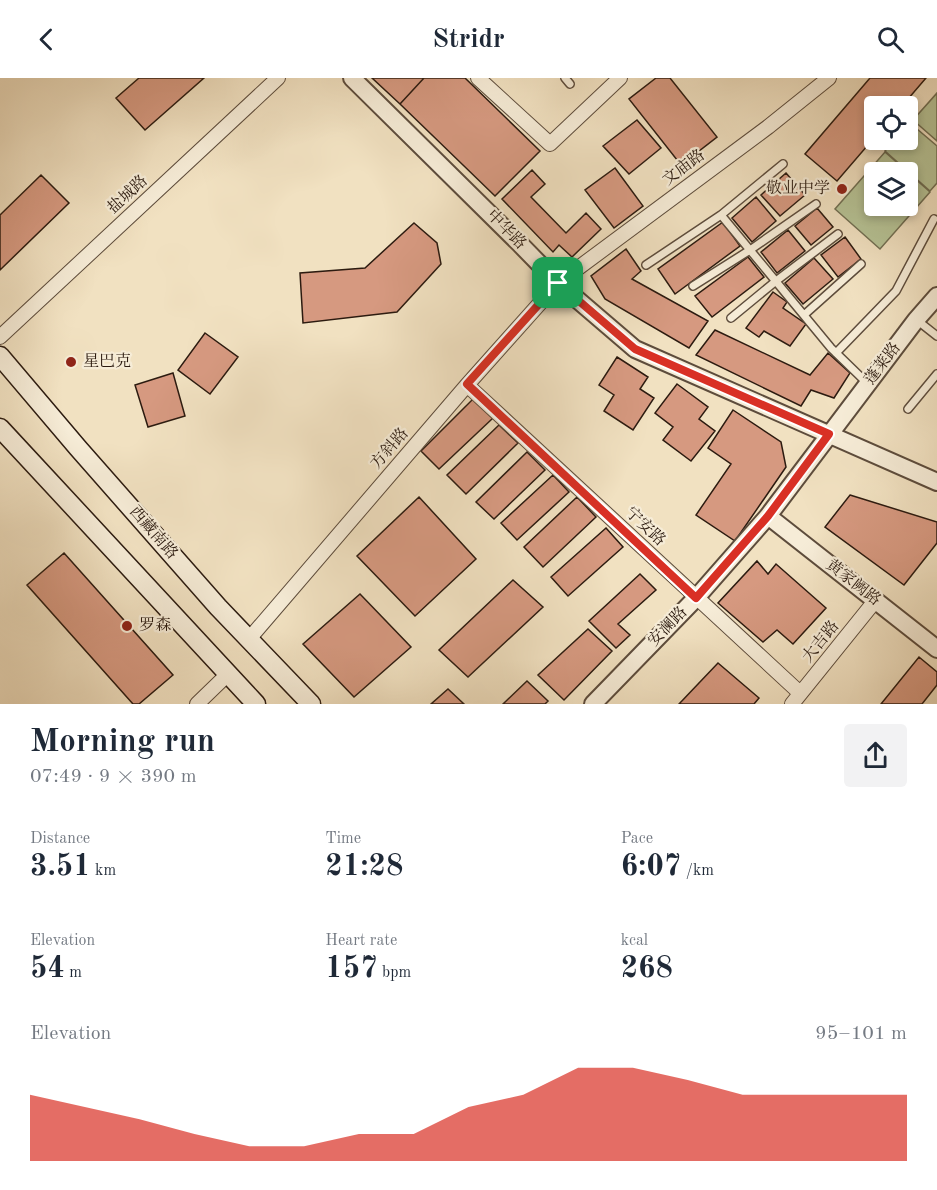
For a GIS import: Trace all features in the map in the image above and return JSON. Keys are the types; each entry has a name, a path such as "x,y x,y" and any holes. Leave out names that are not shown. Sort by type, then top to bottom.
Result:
{"main road":[{"name":"西藏南路","path":"0,356 218,607 311,704"},
{"path":"0,428 256,704"}],"street":[{"name":"盐城路","path":"0,337 278,78"},
{"name":"中华路","path":"351,78 558,283 635,349 937,482"},
{"path":"478,78 550,144 620,78"},
{"name":"文庙路","path":"558,283 768,127 829,78"},
{"name":"方斜路","path":"249,639 467,384 558,283"},
{"name":"蓬莱路","path":"829,434 937,296"},
{"name":"宁安路","path":"467,384 696,598 796,699"},
{"name":"安澜路","path":"593,704 696,598 768,516 829,434"},
{"name":"黄家阙路","path":"768,516 937,650"},
{"name":"大吉路","path":"796,699 875,601"},
{"path":"197,704 228,674"}],"lane":[{"path":"565,78 570,84"},
{"path":"646,266 721,215 783,164"},
{"path":"693,286 816,204"},
{"path":"721,215 836,353 868,384"},
{"path":"836,353 896,291 934,219"},
{"path":"731,318 838,234"},
{"path":"804,315 861,264"},
{"path":"916,320 937,336"},
{"path":"908,409 937,374"}],"green space":[{"path":"937,93 937,141 918,124 918,114"},
{"path":"918,130 937,146 937,183 930,191 918,180 918,162 897,162 885,151 918,150"},
{"path":"885,152 896,162 876,162"},
{"path":"864,176 864,216 909,216 880,249 835,209"},
{"path":"918,181 930,192 918,206"}],"building":[{"path":"139,78 204,78 145,130 116,98"},
{"path":"372,78 424,78 400,104"},
{"path":"424,78 465,78 540,151 495,196 400,104"},
{"path":"656,78 670,78 717,137 681,165 629,99"},
{"path":"870,78 926,78 911,96 864,96 864,150 837,181 805,154"},
{"path":"637,120 661,148 629,174 603,146"},
{"path":"615,168 643,206 614,228 585,190"},
{"path":"532,170 545,184 531,197 566,233 586,213 601,229 572,257 559,245 553,252 502,199"},
{"path":"786,173 805,195 780,216 761,195"},
{"path":"41,175 69,203 0,270 0,215"},
{"path":"756,197 776,221 752,242 732,218"},
{"path":"817,208 833,227 811,245 795,226"},
{"path":"723,222 740,246 675,294 658,269"},
{"path":"414,223 437,243 441,264 397,312 303,323 300,273 365,268"},
{"path":"788,230 805,251 777,273 761,252"},
{"path":"845,237 861,259 838,277 821,255"},
{"path":"626,249 641,271 632,279 708,321 689,348 605,299 591,276"},
{"path":"748,257 764,277 712,317 695,296"},
{"path":"814,258 833,279 803,304 785,283"},
{"path":"773,292 787,302 783,308 806,324 790,346 764,331 759,337 746,328"},
{"path":"715,330 810,375 828,353 850,373 834,398 811,390 801,406 696,355"},
{"path":"205,333 238,357 210,394 178,370"},
{"path":"617,357 648,377 640,389 654,398 633,430 604,411 614,395 599,385"},
{"path":"173,373 185,416 148,427 135,385"},
{"path":"677,384 708,407 699,419 715,431 691,461 663,440 673,427 655,413"},
{"path":"474,398 493,418 439,469 421,451"},
{"path":"733,410 781,442 786,467 735,541 696,515 731,464 708,448"},
{"path":"499,425 518,443 466,494 447,475"},
{"path":"527,452 545,470 494,519 476,502"},
{"path":"553,475 569,492 517,540 501,523"},
{"path":"850,495 937,522 937,543 904,585 825,527"},
{"path":"419,497 476,559 415,616 357,556"},
{"path":"577,497 596,517 543,567 524,547"},
{"path":"606,528 623,547 568,596 551,577"},
{"path":"64,553 173,675 139,704 133,704 27,585"},
{"path":"757,561 768,574 776,564 826,608 793,644 777,630 763,642 718,603"},
{"path":"640,574 656,590 618,624 630,635 616,648 589,621"},
{"path":"513,580 543,607 468,677 439,650"},
{"path":"360,594 411,647 354,697 303,644"},
{"path":"588,629 612,651 564,700 538,675"},
{"path":"919,657 937,672 937,685 922,704 881,704"},
{"path":"718,663 759,698 754,704 679,704"},
{"path":"527,681 548,701 545,704 503,704"},
{"path":"448,689 464,704 431,704"}],"place":[{"name":"敬业中学","path":"842,189"},
{"name":"星巴克","path":"71,362"},
{"name":"罗森","path":"127,626"}],"route":[{"path":"558,283 635,349 829,434 768,516 696,598 467,384 558,283"}]}
